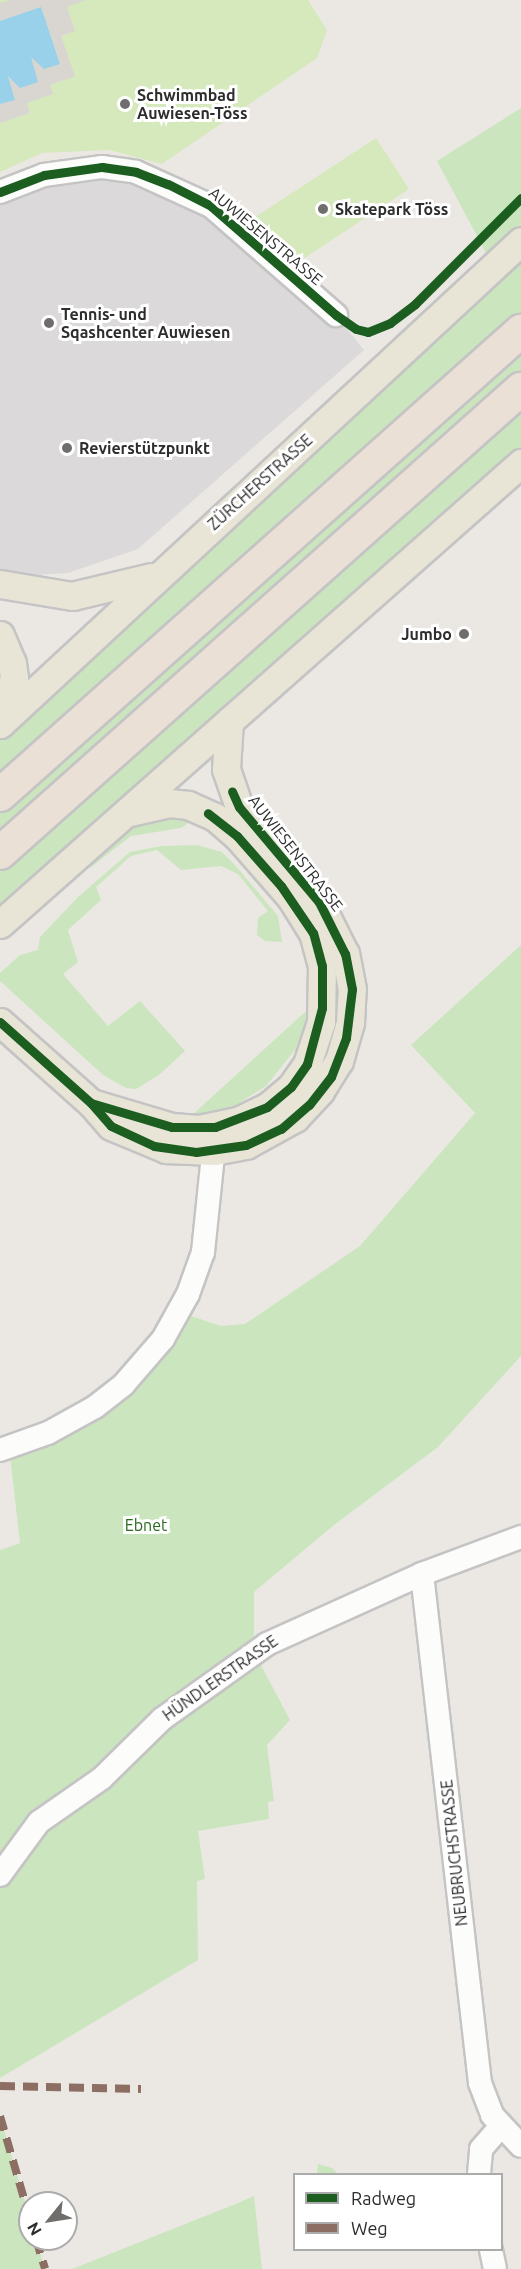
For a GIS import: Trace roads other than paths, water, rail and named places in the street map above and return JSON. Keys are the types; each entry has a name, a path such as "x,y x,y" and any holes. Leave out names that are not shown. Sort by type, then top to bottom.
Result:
{"highway":[{"path":"0,795 521,331"},
{"path":"0,853 521,389"}],"main road":[{"name":"ZÜRCHERSTRASSE","path":"0,723 156,576 430,329 521,241"},
{"path":"0,924 521,463"},
{"path":"0,584 72,596 156,576"},
{"path":"0,634 12,663 14,678 0,723"},
{"name":"AUWIESENSTRASSE","path":"215,1139 263,1138 309,1105 339,1061 352,1006 347,962 332,923 297,874 239,807 232,791 226,769 229,721"},
{"name":"AUWIESENSTRASSE","path":"0,1022 91,1102 111,1126 144,1143 178,1151 215,1139 267,1107 291,1087 307,1064 321,1022 318,950 308,923 292,899 237,836 215,817 189,805 169,803 124,814"}],"street":[{"name":"AUWIESENSTRASSE","path":"0,192 44,176 102,167 136,172 211,206 336,315"},
{"path":"0,1450 48,1433 95,1407 124,1384 163,1339 188,1294 203,1252 215,1139"},
{"name":"HÜNDLERSTRASSE","path":"0,1875 39,1822 102,1779 162,1719 254,1652 293,1629 422,1574 521,1537"},
{"name":"NEUBRUCHSTRASSE","path":"422,1574 478,2073 486,2104 501,2126 521,2146"},
{"path":"479,2173 481,2149 501,2126"},
{"path":"491,2251 495,2269"}],"water":[{"path":"41,7 60,64 44,69 31,57 38,82 20,88 8,76 15,100 0,104 0,21"}],"place":[{"name":"Schwimmbad Auwiesen-Töss","path":"125,104"},
{"name":"Skatepark Töss","path":"323,209"},
{"name":"Tennis- und Sqashcenter Auwiesen","path":"49,323"},
{"name":"Revierstützpunkt","path":"67,448"},
{"name":"Jumbo","path":"464,634"}],"park label":[{"name":"Ebnet","path":"146,1525"}]}
